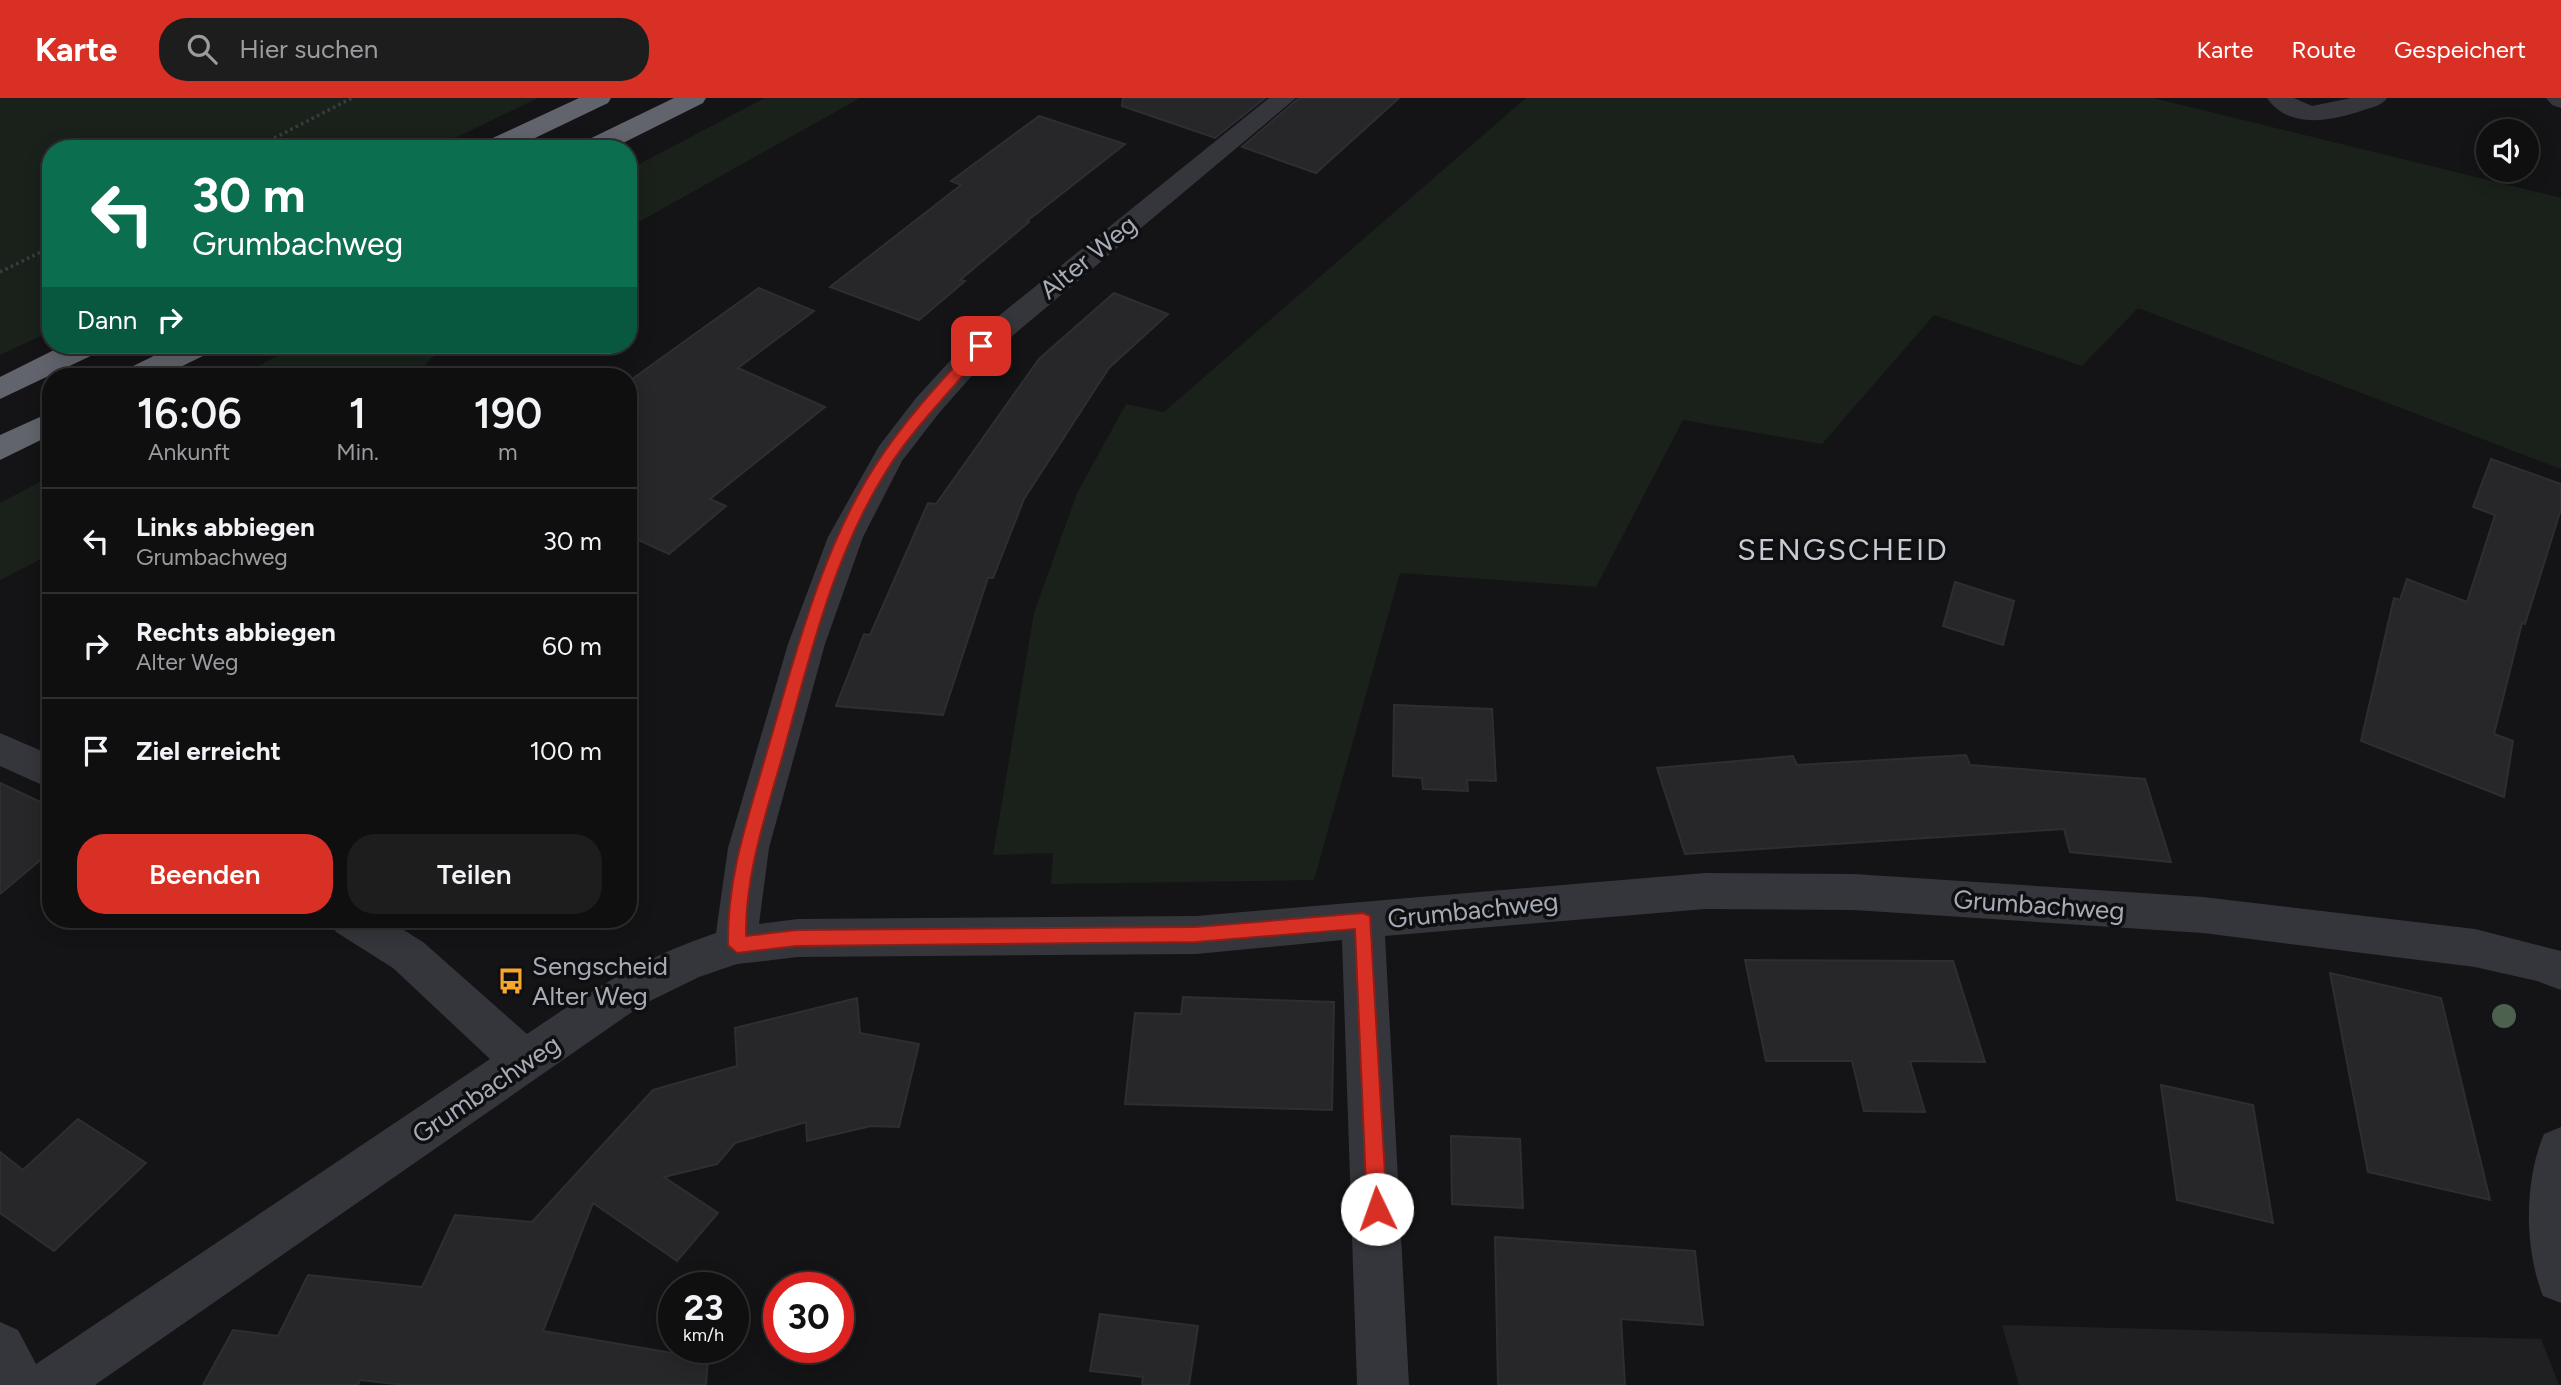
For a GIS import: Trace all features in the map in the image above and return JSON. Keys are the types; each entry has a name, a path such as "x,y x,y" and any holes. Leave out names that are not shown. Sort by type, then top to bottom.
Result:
{"highway":[{"path":"510,140 600,98"},
{"path":"608,140 694,98"},
{"path":"0,389 70,354"},
{"path":"154,368 182,354"},
{"path":"0,449 42,427"}],"street":[{"name":"Alter Weg","path":"737,945 736,903 745,859 801,660 843,540 881,468 949,381 981,346 1284,98"},
{"path":"2279,98 2303,113 2332,112 2375,98"},
{"path":"0,748 42,769"},
{"name":"Grumbachweg","path":"50,1385 627,991 686,962 737,945 797,938 1196,935 1551,902 1705,891 1854,892 2203,915 2475,948 2540,963 2561,971"},
{"path":"1363,921 1382,1385"},
{"path":"365,928 408,956 526,1062"},
{"path":"2561,1150 2555,1235 2561,1278"},
{"path":"0,1348 19,1385"}],"path":[{"path":"270,140 352,98"},
{"path":"0,272 42,251"}],"shaded area":[{"path":"0,98 538,98 451,140 42,140 42,335 0,355"},
{"path":"765,98 860,98 637,223 637,165"},
{"path":"1526,98 2153,98 2476,177 2476,182 2496,182 2561,198 2561,469 2138,308 2082,366 1934,315 1822,444 1683,420 1596,587 1400,573 1314,880 1051,884 1053,853 993,855 1034,613 1077,493 1126,404 1164,412"},
{"path":"281,354 436,354 422,368 254,368"},
{"path":"42,481 42,559 0,580 0,503"},
{"path":"2002,1325 2541,1339 2559,1385 2019,1385"}],"building":[{"path":"1123,98 1265,98 1215,138 1122,106"},
{"path":"1299,98 1399,98 1316,173 1242,147"},
{"path":"1039,116 1125,144 1027,221 1029,222 960,280 965,281 919,320 830,287 961,185 951,181"},
{"path":"759,288 814,311 738,368 825,407 710,499 726,506 669,554 637,539 637,376"},
{"path":"1114,293 1168,314 1109,368 1024,499 993,578 988,578 943,715 836,706 864,634 870,635 928,503 936,504 1039,359"},
{"path":"2491,459 2561,484 2561,509 2525,624 2522,623 2494,734 2513,741 2504,797 2361,741 2394,598 2400,600 2407,579 2467,602 2495,515 2473,507"},
{"path":"1955,582 2014,601 2003,645 1943,626"},
{"path":"1394,705 1492,709 1496,781 1467,780 1468,791 1423,789 1422,778 1393,776"},
{"path":"1966,755 1970,765 2145,779 2171,862 2070,852 2064,829 1685,854 1657,768 1793,756 1797,765"},
{"path":"0,783 42,803 42,859 0,894"},
{"path":"1745,960 1953,961 1985,1062 1910,1061 1925,1112 1864,1111 1852,1061 1766,1061"},
{"path":"2330,973 2441,998 2490,1200 2368,1172"},
{"path":"1183,997 1334,1002 1332,1110 1125,1104 1135,1013 1181,1014"},
{"path":"857,998 860,1033 919,1044 899,1127 871,1126 807,1141 806,1122 735,1143 717,1164 664,1177 718,1213 677,1261 593,1203 543,1331 658,1351 658,1363 708,1363 706,1385 405,1385 360,1380 358,1385 203,1385 233,1330 278,1336 308,1275 422,1287 455,1215 532,1222 653,1090 737,1066 735,1028"},
{"path":"2161,1085 2253,1105 2273,1223 2177,1200"},
{"path":"78,1119 146,1163 54,1251 0,1213 0,1152 23,1170"},
{"path":"1451,1136 1520,1139 1523,1208 1452,1204"},
{"path":"1495,1237 1695,1251 1703,1325 1621,1319 1625,1385 1498,1385"},
{"path":"1100,1314 1198,1326 1189,1385 1142,1385 1143,1377 1090,1371"}],"place":[{"name":"Sengscheid Alter Weg","path":"511,981"}],"district":[{"name":"SENGSCHEID","path":"1843,550"}],"route":[{"path":"981,346 949,381 881,468 843,540 801,660 745,859 736,903 737,945 797,938 1196,935 1363,921 1377,1209"}]}
